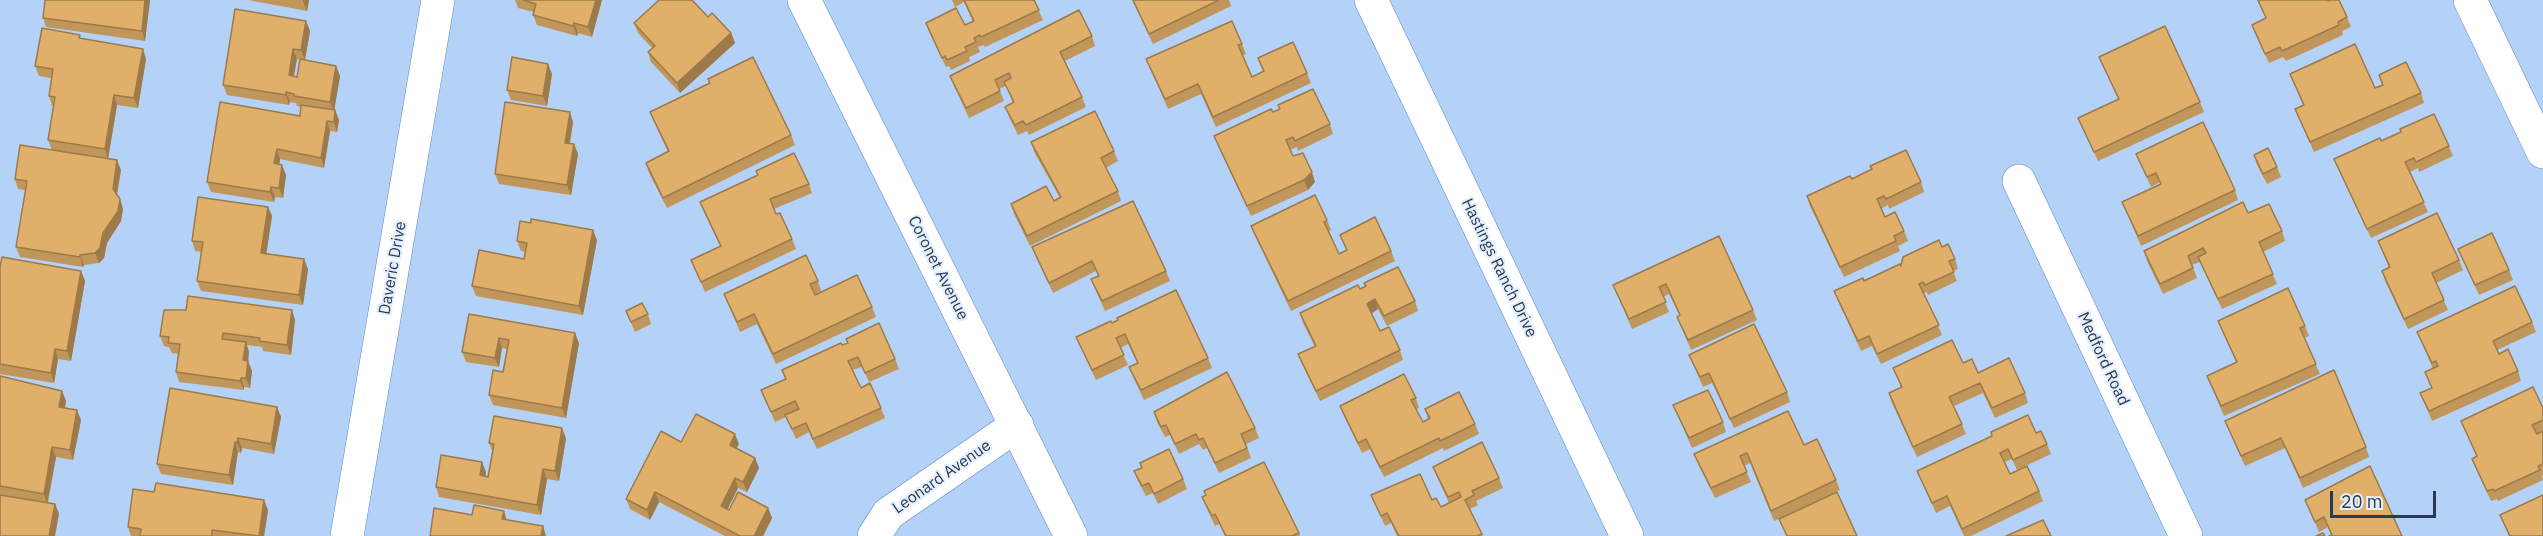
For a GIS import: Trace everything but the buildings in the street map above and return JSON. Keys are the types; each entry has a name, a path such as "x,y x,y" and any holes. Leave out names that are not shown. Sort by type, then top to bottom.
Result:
{"street":[{"name":"Daveric Drive","path":"347,536 438,0"},
{"name":"Coronet Avenue","path":"804,0 1071,536"},
{"name":"Hastings Ranch Drive","path":"1371,0 1628,536"},
{"path":"2469,0 2543,152"},
{"name":"Medford Road","path":"2019,181 2187,536"},
{"name":"Leonard Avenue","path":"874,536 888,514 1017,425"}]}
